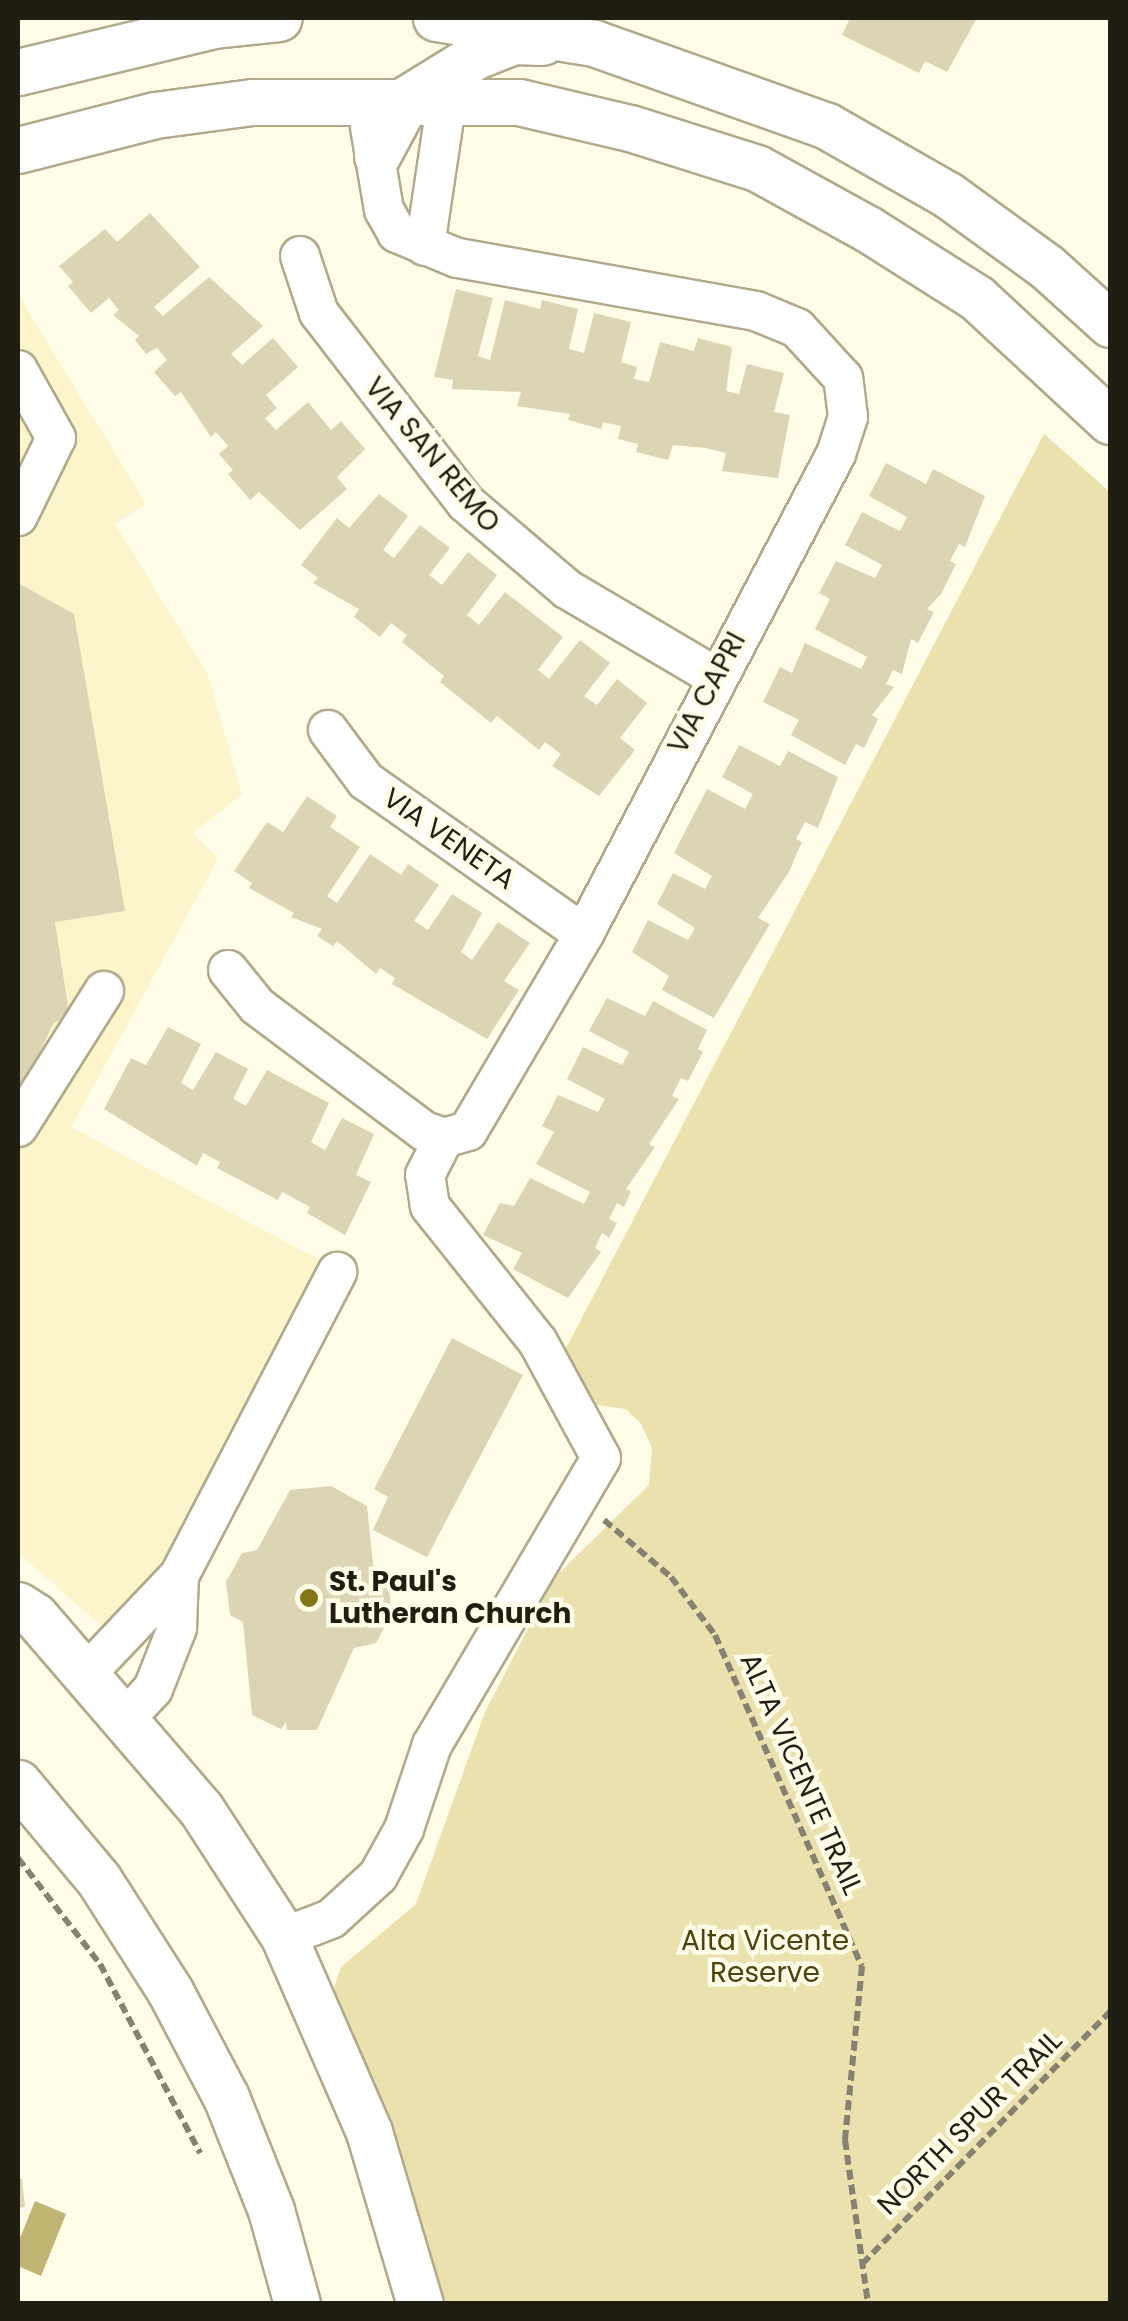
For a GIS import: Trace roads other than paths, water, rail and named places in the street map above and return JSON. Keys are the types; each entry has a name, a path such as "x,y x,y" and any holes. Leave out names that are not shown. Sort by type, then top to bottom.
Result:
{"main road":[{"path":"18,72 214,25 279,18"},
{"path":"436,18 594,43 827,126 948,196 1047,267 1110,324"},
{"path":"377,156 428,98 512,41 594,43"},
{"path":"18,150 155,115 252,102 428,98 519,102 630,128 757,168 978,298 1110,421"},
{"path":"18,1605 85,1674 201,1810 284,1937 369,2132 420,2304"},
{"path":"18,1782 99,1880 170,1991 226,2097 271,2210 297,2304"}],"street":[{"name":"VIA CAPRI","path":"364,98 384,210 398,233 457,258 756,311 797,328 826,352 843,378 848,417 836,454 714,676 584,934 468,1131 444,1138"},
{"path":"425,246 428,98"},
{"name":"VIA SAN REMO","path":"300,256 319,313 404,431 466,503 567,589 714,676"},
{"path":"18,370 56,438 18,516"},
{"name":"VIA VENETA","path":"328,730 366,781 584,934"},
{"path":"228,970 257,1006 424,1131 444,1138 425,1175 430,1206 538,1342 601,1458 432,1745 404,1829 378,1876 332,1919 284,1937"},
{"path":"18,1128 104,991"},
{"path":"85,1674 179,1576 337,1272"},
{"path":"125,1719 152,1689 178,1628 179,1576"}],"place":[{"name":"St. Paul's Lutheran Church","path":"309,1598"}],"park label":[{"name":"Alta Vicente Reserve","path":"765,1957"}]}
